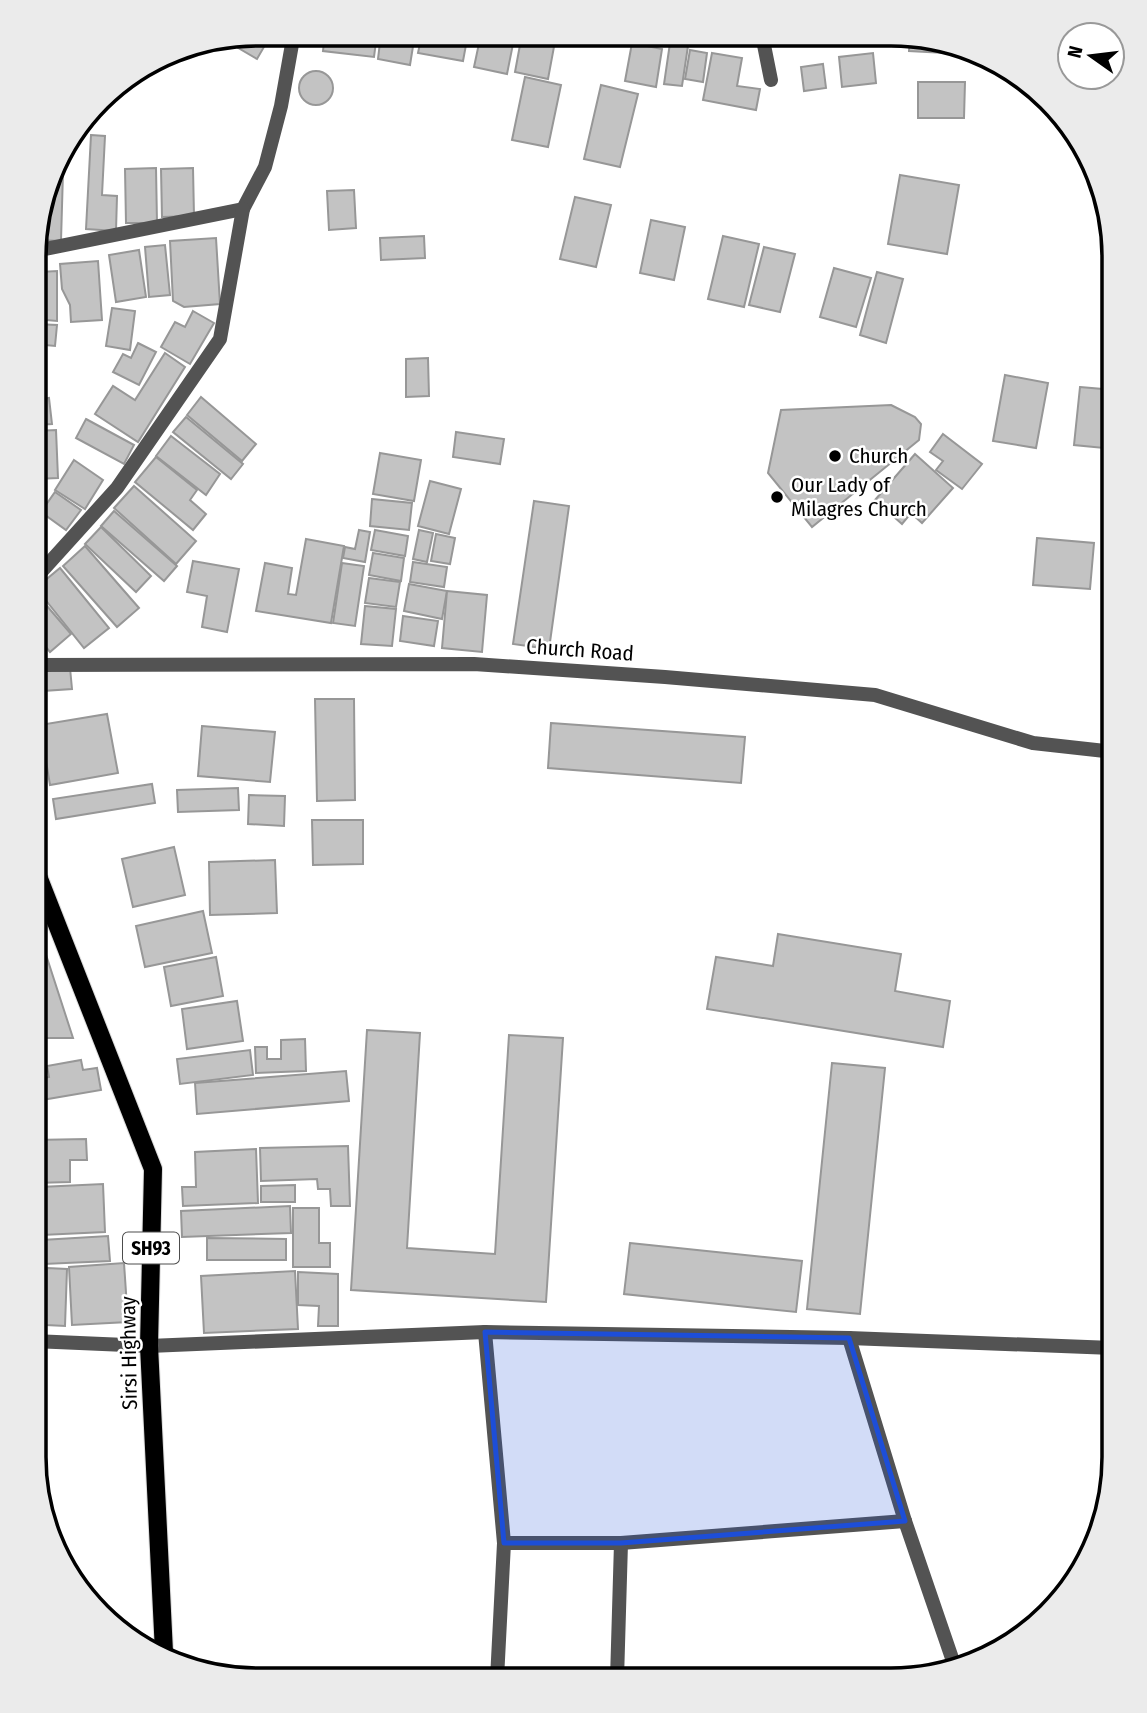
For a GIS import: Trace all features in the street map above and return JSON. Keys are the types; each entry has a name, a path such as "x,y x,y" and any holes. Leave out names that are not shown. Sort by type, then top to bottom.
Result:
{"main road":[{"name":"Sirsi Highway","path":"46,897 153,1169 149,1346 164,1645"}],"street":[{"path":"46,566 117,488 220,339 243,209 265,167 281,106 292,46"},
{"path":"762,46 771,80"},
{"path":"46,249 243,209"},
{"name":"Church Road","path":"46,665 474,664 665,677 875,695 1033,743 1102,751"},
{"path":"485,1332 504,1543 498,1668"},
{"path":"46,1342 149,1346 485,1332 849,1338 1101,1348"},
{"path":"849,1338 905,1521 952,1658"},
{"path":"504,1543 621,1543 905,1521"},
{"path":"617,1668 621,1543"}],"highlighted area":[{"path":"485,1332 849,1338 905,1521 621,1543 504,1543"}],"building":[{"path":"264,46 257,59 236,47"},
{"path":"324,46 375,46 374,57 323,51"},
{"path":"380,46 413,46 410,65 378,59"},
{"path":"419,46 466,46 463,61 418,53"},
{"path":"478,46 513,46 507,74 474,67"},
{"path":"520,46 554,46 548,79 515,72"},
{"path":"631,46 662,49 656,87 625,81"},
{"path":"670,46 688,46 682,86 664,84"},
{"path":"909,47 918,47 945,53 909,51"},
{"path":"690,50 707,53 703,82 685,79"},
{"path":"712,53 742,58 737,86 760,89 756,110 703,100"},
{"path":"873,53 876,83 842,87 839,57"},
{"path":"823,64 826,88 804,91 801,67"},
{"path":"316,71 328,76 333,88 328,100 316,105 304,100 299,88 304,76"},
{"path":"525,77 561,85 548,147 512,140"},
{"path":"918,82 965,82 964,118 918,118"},
{"path":"601,85 638,94 620,167 584,159"},
{"path":"91,135 105,136 102,195 117,196 116,231 86,229"},
{"path":"156,168 157,223 126,223 125,169"},
{"path":"193,168 194,216 162,217 161,169"},
{"path":"63,174 61,241 47,240 53,202"},
{"path":"900,175 959,185 947,254 888,244"},
{"path":"354,190 356,228 329,230 327,191"},
{"path":"575,197 611,205 596,267 560,259"},
{"path":"651,220 685,227 674,280 640,273"},
{"path":"424,236 425,258 381,260 380,238"},
{"path":"723,236 759,244 744,307 708,299"},
{"path":"216,238 220,304 184,307 173,301 170,241"},
{"path":"165,245 170,295 149,297 145,247"},
{"path":"764,247 795,254 780,312 749,305"},
{"path":"139,250 146,297 116,302 109,255"},
{"path":"98,261 102,320 71,322 70,305 62,289 60,264"},
{"path":"834,268 871,278 856,327 820,317"},
{"path":"57,271 57,321 46,320 46,272"},
{"path":"877,272 903,279 886,343 860,335"},
{"path":"112,308 135,311 130,350 106,346"},
{"path":"193,311 214,323 190,364 161,347 175,322 185,327"},
{"path":"46,324 57,325 55,346 46,345"},
{"path":"138,343 156,352 139,385 113,372 123,354 131,358"},
{"path":"165,353 185,367 138,442 95,414 113,386 135,400"},
{"path":"428,358 429,396 406,397 406,359"},
{"path":"1005,375 1048,383 1036,448 993,441"},
{"path":"1080,387 1102,389 1102,448 1074,445"},
{"path":"201,397 256,444 242,461 187,415"},
{"path":"46,398 49,398 52,424 46,424"},
{"name":"Church","path":"891,405 915,417 921,424 919,440 812,527 768,473 781,410"},
{"path":"186,417 243,464 231,479 173,432"},
{"path":"86,419 134,445 124,464 76,438"},
{"path":"46,430 56,430 58,478 46,479"},
{"path":"456,432 504,439 500,464 453,457"},
{"path":"943,434 982,464 962,489 936,470 943,461 930,452"},
{"path":"171,436 220,474 206,495 156,456"},
{"path":"380,453 421,460 414,501 373,494"},
{"path":"915,454 953,488 922,523 911,513 902,524 875,500"},
{"path":"156,457 197,490 190,500 206,514 193,530 135,482"},
{"path":"74,460 103,480 85,509 55,490"},
{"path":"430,481 461,489 449,534 418,526"},
{"path":"134,486 196,541 176,564 114,508"},
{"path":"55,492 81,510 66,530 46,516 46,505"},
{"path":"372,499 412,503 409,530 370,526"},
{"path":"534,501 569,506 549,649 513,644"},
{"path":"114,511 177,566 164,581 101,526"},
{"path":"101,527 151,576 136,592 85,544"},
{"path":"359,530 370,532 365,562 343,558 345,547 355,549"},
{"path":"375,530 408,536 405,556 371,550"},
{"path":"419,530 433,533 427,562 413,559"},
{"path":"436,534 455,538 450,564 431,561"},
{"path":"1037,538 1094,543 1090,589 1033,585"},
{"path":"306,539 344,546 331,623 256,611 265,563 292,568 288,594 296,595"},
{"path":"85,546 139,608 117,627 63,566"},
{"path":"373,553 404,558 401,581 369,575"},
{"path":"193,561 239,569 227,632 202,627 207,596 187,592"},
{"path":"413,562 447,567 444,587 410,582"},
{"path":"342,563 364,566 355,626 333,623"},
{"path":"60,568 109,628 84,648 46,600 46,580"},
{"path":"369,578 400,582 396,607 365,603"},
{"path":"409,584 447,591 442,619 404,611"},
{"path":"447,591 487,595 482,652 442,648"},
{"path":"46,605 71,634 50,652 46,647"},
{"path":"365,606 396,609 392,646 361,644"},
{"path":"403,616 438,621 434,646 400,641"},
{"path":"70,668 72,689 46,691 46,670"},
{"path":"315,699 354,699 355,800 317,801"},
{"path":"107,714 118,773 50,785 46,761 46,724"},
{"path":"551,723 745,737 741,783 548,768"},
{"path":"202,726 275,732 270,782 198,776"},
{"path":"152,784 155,803 56,819 53,799"},
{"path":"238,788 239,810 178,812 177,790"},
{"path":"249,795 285,796 284,826 248,824"},
{"path":"312,820 363,820 363,864 313,865"},
{"path":"174,847 185,895 133,907 122,859"},
{"path":"275,860 277,913 210,915 209,862"},
{"path":"203,911 212,953 145,967 136,926"},
{"path":"778,934 901,954 895,991 950,1001 943,1047 707,1009 716,957 773,966"},
{"path":"46,955 73,1038 46,1038"},
{"path":"216,957 223,996 171,1006 164,967"},
{"path":"237,1001 243,1041 187,1049 182,1009"},
{"path":"367,1030 420,1033 407,1248 495,1254 509,1035 563,1038 546,1302 351,1290"},
{"path":"305,1039 306,1071 256,1073 255,1047 267,1047 267,1059 281,1059 281,1040"},
{"path":"250,1050 253,1075 180,1084 177,1059"},
{"path":"81,1060 83,1070 97,1068 101,1090 46,1099 46,1078 49,1077 47,1066"},
{"path":"832,1063 885,1068 860,1314 807,1309"},
{"path":"346,1071 349,1101 197,1114 195,1083"},
{"path":"86,1139 87,1160 70,1160 70,1182 46,1183 46,1140"},
{"path":"348,1146 350,1206 331,1206 330,1189 318,1189 317,1179 261,1181 260,1148"},
{"path":"256,1149 258,1203 183,1206 182,1187 196,1187 195,1152"},
{"path":"103,1184 105,1232 46,1235 46,1187"},
{"path":"295,1185 295,1202 261,1202 261,1186"},
{"path":"290,1206 291,1233 182,1237 181,1211"},
{"path":"293,1208 319,1208 319,1243 330,1243 330,1267 293,1267"},
{"path":"108,1236 110,1261 46,1264 46,1240"},
{"path":"207,1238 286,1239 286,1260 207,1260"},
{"path":"630,1243 802,1261 796,1312 624,1294"},
{"path":"124,1263 128,1322 72,1325 69,1267"},
{"path":"47,1268 67,1269 65,1326 46,1325"},
{"path":"295,1271 298,1329 204,1333 201,1276"},
{"path":"298,1272 338,1274 338,1326 318,1326 319,1306 298,1305"}],"place":[{"name":"Church","path":"835,456"},
{"name":"Our Lady of Milagres Church","path":"777,497"}]}
